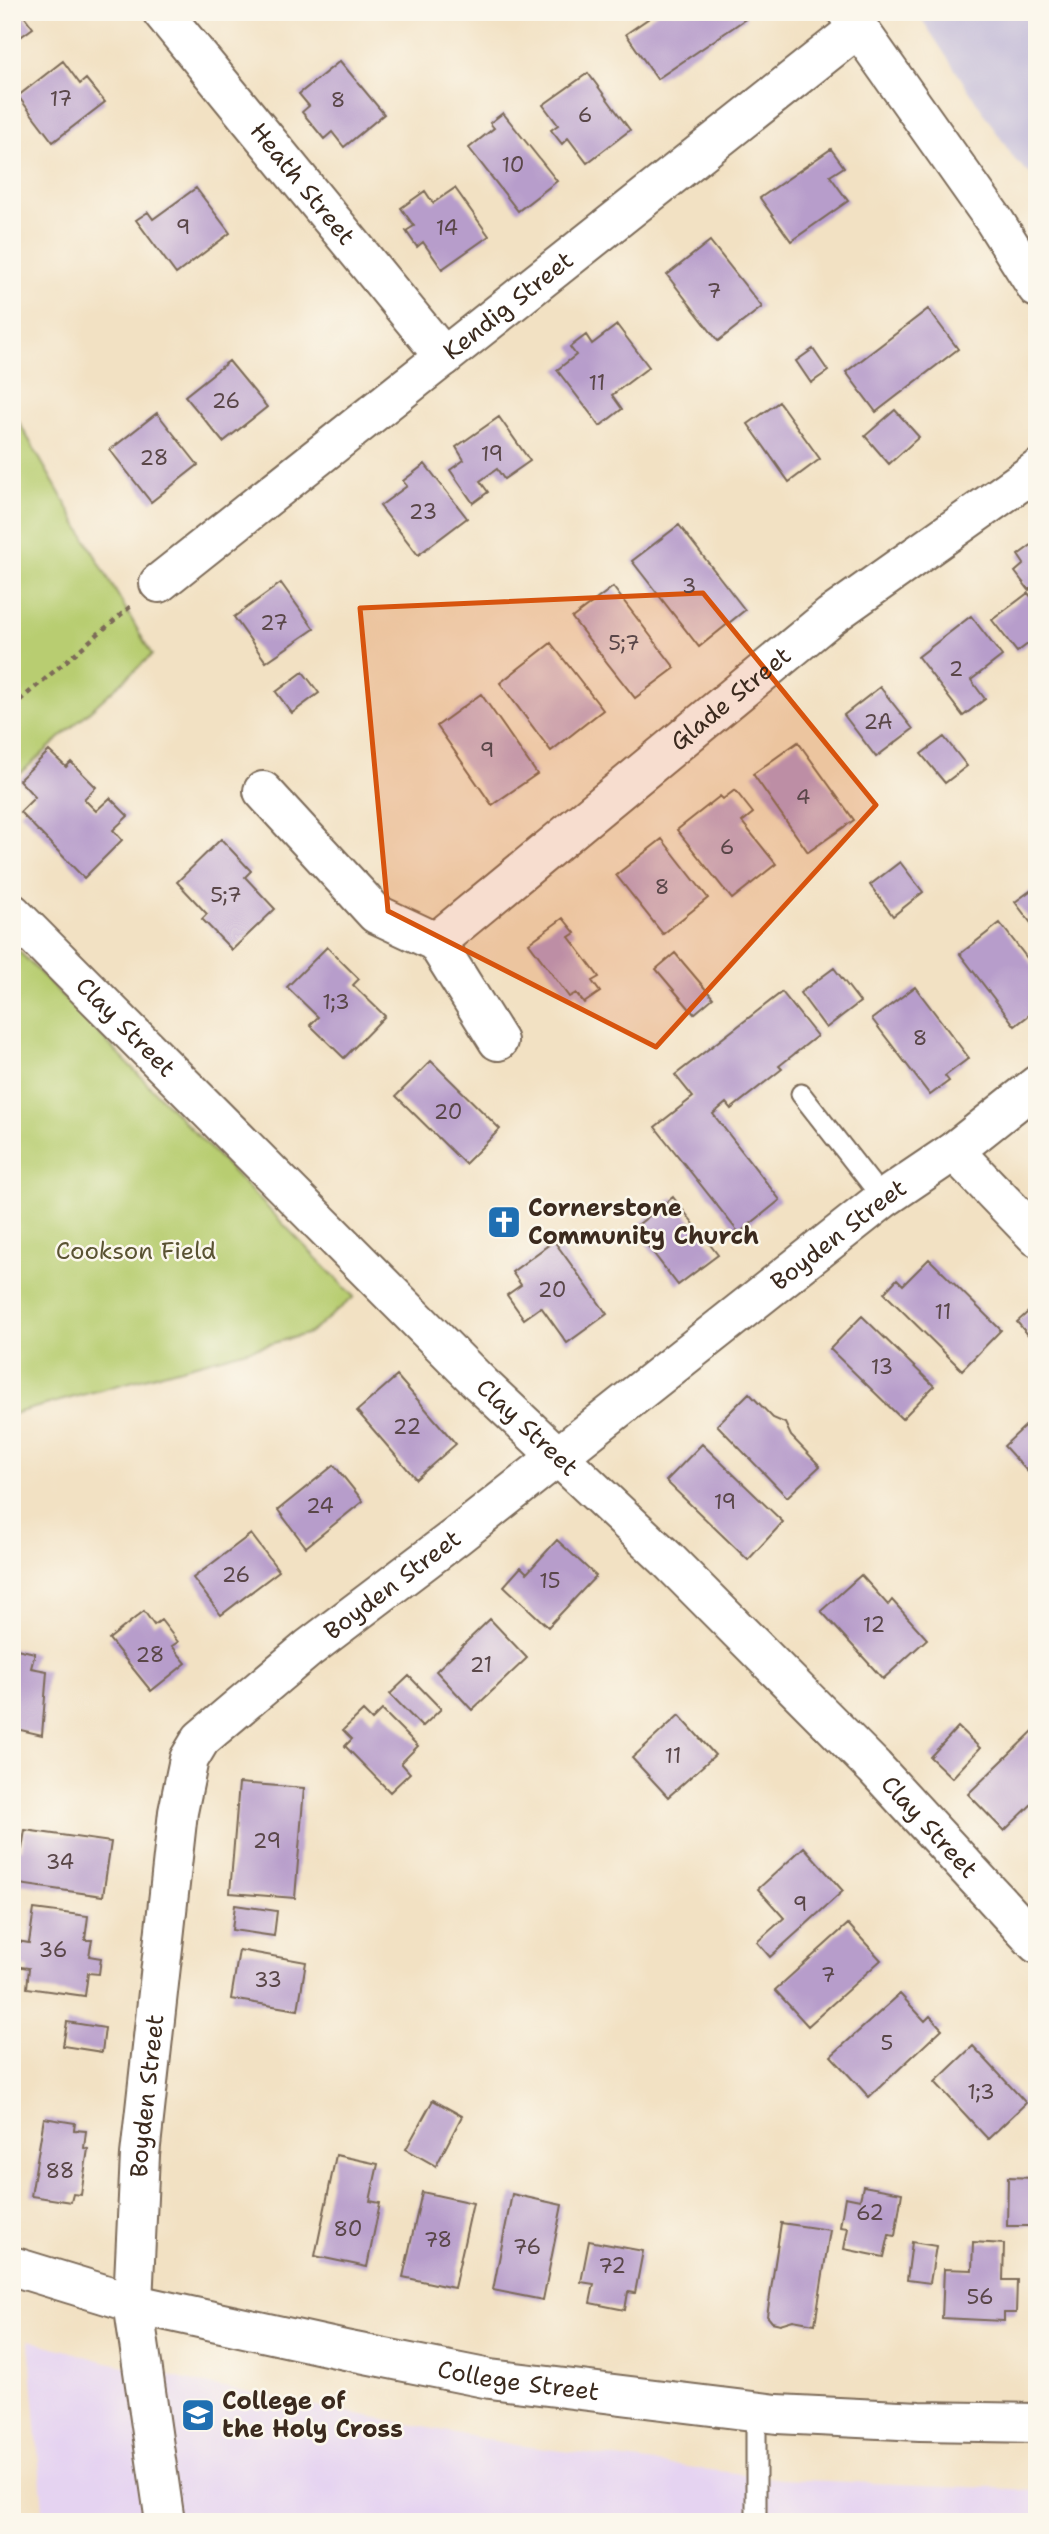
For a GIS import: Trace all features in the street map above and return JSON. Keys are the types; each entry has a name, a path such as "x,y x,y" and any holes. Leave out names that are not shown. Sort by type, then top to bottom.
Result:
{"street":[{"name":"Heath Street","path":"162,12 444,357"},
{"name":"Kendig Street","path":"159,583 444,357 852,20"},
{"path":"852,20 994,220 1037,288"},
{"path":"994,220 1037,257"},
{"name":"Glade Street","path":"436,942 831,616 1037,470"},
{"path":"263,791 376,914 436,942 498,1041"},
{"name":"Clay Street","path":"12,913 337,1242 480,1383 667,1559 874,1767 1037,1944"},
{"name":"Boyden Street","path":"165,2522 133,2302 141,2155 178,1812 189,1759 201,1739 309,1648 457,1536 883,1199 954,1150 1037,1085"},
{"path":"954,1150 1037,1237"},
{"name":"College Street","path":"12,2266 133,2302 345,2350 490,2379 756,2412 920,2421 1037,2423"}],"lane":[{"path":"801,1094 883,1199"},
{"path":"756,2412 756,2522"}],"path":[{"path":"12,707 159,583"}],"highlighted area":[{"path":"703,593 876,805 656,1047 388,911 360,608"}],"shaded area":[{"path":"917,12 1037,12 1037,180 1015,160"},
{"name":"College of the Holy Cross","path":"29,2340 103,2361 204,2384 516,2445 781,2479 1037,2490 1037,2522 44,2522"}],"green space":[{"path":"12,410 152,655 12,781"},
{"name":"Cookson Field","path":"12,944 354,1297 310,1333 12,1416"}],"building":[{"path":"12,12 21,12 33,28 12,43"},
{"path":"658,12 743,12 747,18 657,79 626,34"},
{"path":"63,61 80,84 86,79 105,102 53,142 18,96"},
{"path":"340,61 384,114 344,147 332,132 324,139 302,112 309,106 299,94"},
{"path":"588,73 630,130 587,163 568,138 562,144 551,130 558,125 543,105"},
{"path":"503,113 557,181 518,211 469,148 494,128 490,123"},
{"path":"831,149 844,167 830,176 848,201 791,241 760,198"},
{"path":"196,188 230,233 176,274 136,220 148,212 153,219"},
{"path":"455,188 489,236 442,269 423,242 417,247 406,231 414,226 401,208 425,191 433,203"},
{"path":"710,241 762,307 718,341 667,275"},
{"path":"928,309 958,349 876,412 846,372"},
{"path":"617,325 649,367 612,395 622,409 600,426 557,370 576,355 570,347 586,335 592,344"},
{"path":"813,349 828,371 811,383 796,361"},
{"path":"229,361 267,407 223,442 185,396"},
{"path":"779,402 820,459 789,482 748,424"},
{"path":"895,410 919,437 889,464 865,436"},
{"path":"157,413 198,465 151,502 110,450"},
{"path":"499,417 530,461 504,479 497,469 480,481 488,492 473,503 450,470 464,460 456,447"},
{"path":"425,464 467,518 418,555 380,506 407,486 403,481"},
{"path":"679,525 745,610 699,647 632,561"},
{"path":"1037,541 1037,591 1033,587 1029,590 1015,572 1024,564 1018,555"},
{"path":"281,583 314,629 266,662 234,617"},
{"path":"613,587 675,668 635,698 572,618"},
{"path":"1028,593 1037,604 1037,637 1017,652 992,620"},
{"path":"971,616 1002,656 971,680 985,699 963,716 918,657"},
{"path":"551,643 603,710 551,751 500,683"},
{"path":"303,672 319,693 292,713 276,692"},
{"path":"880,687 913,729 876,757 844,715"},
{"path":"481,694 537,774 492,805 437,726"},
{"path":"944,737 967,766 945,783 921,754"},
{"path":"798,742 854,820 808,852 753,774"},
{"path":"49,751 66,767 71,762 96,787 84,799 96,811 110,798 128,816 113,830 122,840 84,878 20,812 35,797 19,780"},
{"path":"735,790 753,813 742,822 776,864 732,899 677,830 720,796 723,799"},
{"path":"221,839 251,871 245,877 275,909 232,950 202,919 207,914 177,882"},
{"path":"662,839 708,898 663,934 616,875"},
{"path":"900,862 923,892 893,916 870,885"},
{"path":"1037,886 1037,931 1015,902"},
{"path":"563,918 575,933 569,937 599,977 592,981 600,992 584,1003 576,993 569,997 529,943"},
{"path":"1000,923 1037,971 1037,1009 1015,1026 960,954"},
{"path":"327,947 359,979 353,985 385,1016 344,1058 310,1025 318,1017 287,987"},
{"path":"675,953 713,998 694,1014 656,969"},
{"path":"834,968 860,1002 826,1028 800,993"},
{"path":"915,987 969,1058 945,1076 949,1081 930,1095 872,1019"},
{"path":"782,992 817,1036 779,1066 782,1069 731,1109 726,1103 713,1114 780,1200 739,1233 655,1127 693,1097 675,1075"},
{"path":"431,1061 500,1129 465,1164 396,1096"},
{"path":"673,1197 718,1255 678,1285 634,1228"},
{"path":"554,1241 607,1314 567,1343 541,1307 524,1319 507,1295 521,1285 512,1272"},
{"path":"929,1259 1001,1330 962,1370 884,1293 897,1279 903,1285"},
{"path":"1037,1304 1037,1345 1017,1322"},
{"path":"862,1316 934,1386 902,1419 830,1349"},
{"path":"397,1376 456,1444 416,1479 357,1411"},
{"path":"749,1393 773,1418 785,1423 791,1436 820,1466 787,1497 717,1425"},
{"path":"1037,1415 1037,1482 1004,1446"},
{"path":"702,1444 783,1522 748,1560 666,1481"},
{"path":"334,1465 363,1501 306,1547 278,1510"},
{"path":"251,1534 279,1571 221,1615 193,1578"},
{"path":"557,1540 596,1576 548,1627 504,1586 521,1567 527,1573"},
{"path":"861,1575 888,1605 892,1600 927,1639 883,1679 821,1611"},
{"path":"144,1611 154,1625 161,1620 178,1642 172,1646 186,1663 151,1691 109,1639"},
{"path":"490,1619 527,1658 472,1710 436,1671"},
{"path":"12,1648 35,1653 31,1668 47,1671 42,1735 12,1728"},
{"path":"409,1676 441,1709 422,1727 390,1694"},
{"path":"382,1710 418,1746 401,1763 410,1773 390,1792 345,1746 352,1739 343,1730 363,1711 372,1720"},
{"path":"679,1715 715,1755 668,1797 632,1758"},
{"path":"958,1727 980,1748 952,1778 930,1757"},
{"path":"1034,1730 1037,1732 1037,1799 1004,1831 968,1794"},
{"path":"239,1783 304,1788 295,1898 230,1893"},
{"path":"25,1830 111,1842 103,1896 19,1884 20,1876 12,1875 12,1848 22,1849"},
{"path":"804,1847 843,1891 770,1957 757,1942 784,1918 758,1889"},
{"path":"235,1905 277,1911 274,1936 232,1930"},
{"path":"34,1909 88,1916 85,1940 92,1940 89,1956 101,1958 99,1974 88,1973 85,1996 27,1988 29,1968 14,1966 17,1941 29,1943"},
{"path":"848,1924 881,1960 808,2026 775,1990"},
{"path":"239,1950 306,1962 298,2010 231,1999"},
{"path":"900,1994 925,2021 930,2016 942,2029 869,2097 831,2056"},
{"path":"67,2022 105,2028 102,2052 63,2046"},
{"path":"973,2046 1026,2103 988,2139 935,2082"},
{"path":"433,2100 462,2116 436,2166 406,2149"},
{"path":"44,2118 75,2123 74,2130 86,2131 84,2148 88,2149 81,2195 73,2194 71,2202 31,2196"},
{"path":"336,2155 378,2164 370,2201 380,2203 367,2267 315,2256"},
{"path":"1008,2177 1034,2178 1033,2226 1007,2226"},
{"path":"863,2186 902,2193 895,2236 889,2235 884,2257 844,2249 848,2228 840,2227 845,2197 860,2200"},
{"path":"422,2192 473,2203 454,2288 403,2277"},
{"path":"512,2194 562,2205 543,2300 493,2290"},
{"path":"781,2223 830,2230 815,2324 793,2320 780,2324 772,2322 767,2316"},
{"path":"589,2241 643,2251 635,2293 628,2292 625,2310 590,2303 594,2284 581,2282"},
{"path":"912,2242 936,2246 930,2283 907,2280"},
{"path":"973,2242 1004,2244 1003,2280 1017,2280 1016,2313 1004,2313 1004,2321 942,2318 944,2269 972,2270"}],"place":[{"name":"Cornerstone Community Church","path":"504,1222"},
{"name":"College of the Holy Cross","path":"198,2415"}]}
